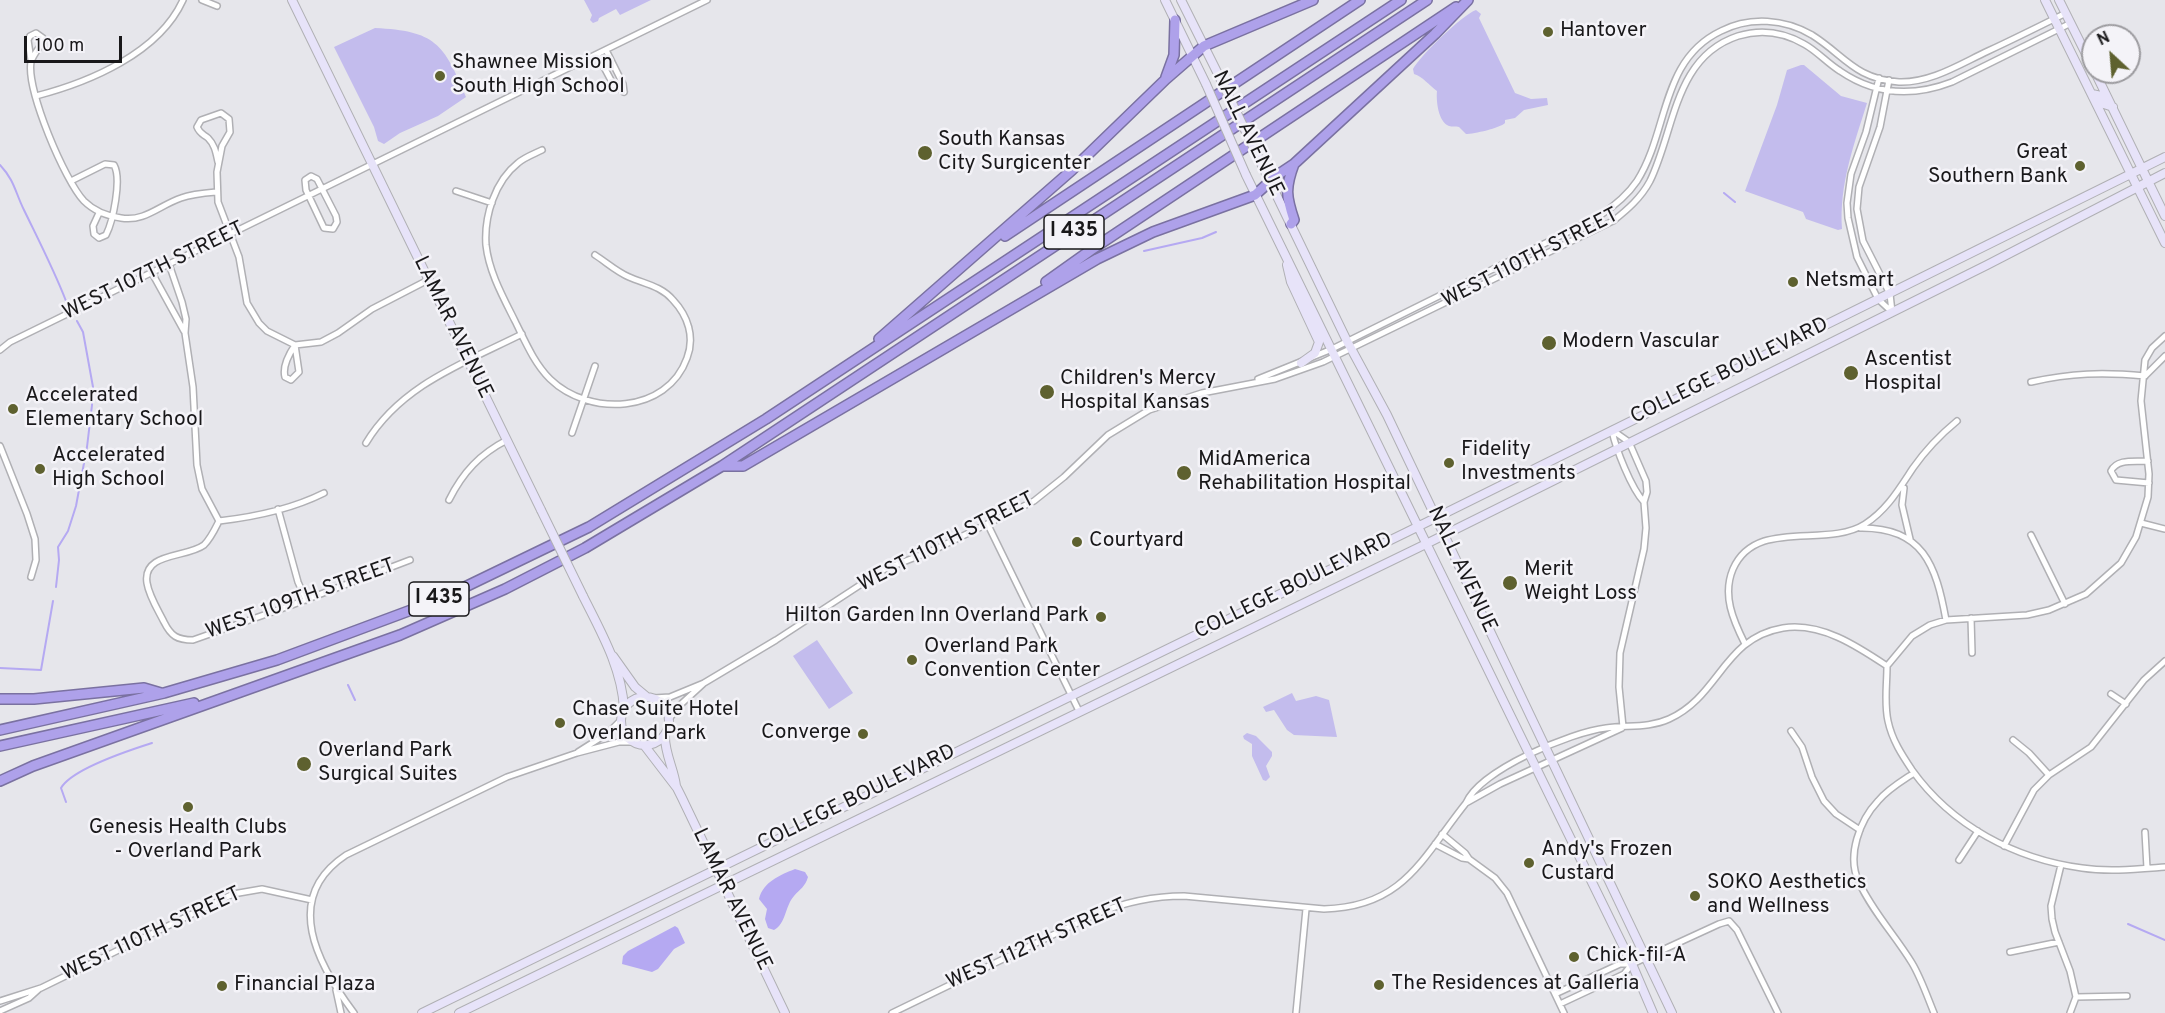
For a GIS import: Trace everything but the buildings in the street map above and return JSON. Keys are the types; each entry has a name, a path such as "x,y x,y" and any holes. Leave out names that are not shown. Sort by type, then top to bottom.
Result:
{"highway":[{"path":"850,364 1072,170 1166,79 1204,46 1312,0"},
{"path":"967,263 1091,177 1360,0"},
{"name":"I 435","path":"0,730 164,693 277,660 338,639 438,600 589,527 850,364 1401,0"},
{"name":"I 435","path":"0,746 150,713 253,687 382,642 505,589 595,543 722,466 1427,0"},
{"path":"722,466 743,466 1005,311 1117,248 1153,232 1255,195 1294,164 1435,34 1467,0"},
{"path":"1005,311 1091,250 1467,0"},
{"path":"1166,79 1174,55 1175,20"},
{"path":"1291,224 1294,220 1286,191 1294,164"},
{"path":"0,781 33,766 253,687"},
{"path":"0,699 34,699 144,688 164,693"}],"main road":[{"name":"LAMAR AVENUE","path":"292,0 612,655 635,687 651,698"},
{"name":"NALL AVENUE","path":"1165,0 1206,84 1255,195 1428,543 1455,603 1632,964 1653,1013"},
{"name":"NALL AVENUE","path":"1181,0 1351,350 1387,415 1672,1013"},
{"path":"2044,0 2081,73"},
{"path":"2059,0 2081,44"},
{"path":"2087,84 2165,243"},
{"path":"2092,84 2103,88"},
{"path":"2101,84 2165,216"},
{"path":"2092,94 2101,96 2104,104 2113,107"},
{"name":"COLLEGE BOULEVARD","path":"422,1013 1436,518 2165,157"},
{"name":"COLLEGE BOULEVARD","path":"459,1013 1428,543 2165,173"},
{"path":"1282,249 1291,282 1319,342 1315,353 1301,363"},
{"name":"LAMAR AVENUE","path":"612,655 624,709"},
{"path":"651,698 666,708 669,719 665,735 655,743 644,745 632,742 624,734 621,720 624,709 634,699 651,698"},
{"name":"LAMAR AVENUE","path":"665,735 665,743 675,774 676,788"},
{"name":"LAMAR AVENUE","path":"644,745 676,788 785,1013"}],"street":[{"path":"36,96 82,79 137,52 169,25 183,0"},
{"path":"202,0 217,6"},
{"name":"WEST 107TH STREET","path":"0,350 10,342 707,0"},
{"name":"WEST 110TH STREET","path":"651,698 670,697 704,683 776,640 883,570 988,525 1042,495 1101,441 1137,416 1175,400 1286,376 1334,353 1347,341 1598,217 1616,204 1639,178 1649,157 1673,82 1684,62 1702,43 1723,30 1738,24 1760,21 1791,25 1812,35 1856,69 1888,80 1912,81 1928,78 2066,14"},
{"name":"WEST 110TH STREET","path":"1254,382 1270,373 1351,350 1600,228 1623,213 1638,199 1650,180 1681,94 1694,68 1708,52 1729,39 1762,32 1783,35 1815,50 1848,77 1877,89 1902,93 1934,89 2071,24"},
{"path":"31,60 43,42 43,38 36,33 28,40 36,96 49,136 79,196 99,213 134,219 145,216 180,198 217,192"},
{"path":"597,54 613,84 624,92 623,84 606,50"},
{"path":"1981,54 1987,65"},
{"path":"1879,78 1866,132 1851,174 1848,218 1857,256 1878,299 1892,312"},
{"path":"1888,80 1880,127 1858,193 1858,217 1863,240 1890,294 1892,312"},
{"path":"218,162 214,146 207,137 199,132 197,127 201,120 220,113 229,119 230,132 222,146 218,162 217,192 221,214 239,257 247,303 267,331 295,345 312,344 329,339 372,309 428,280"},
{"path":"542,150 519,162 511,170 492,203 486,231 493,274 534,358 545,374 561,388 584,399 608,405 632,403 668,388 677,378 686,361 692,341 690,332 681,312 667,294 656,287 627,276 595,255"},
{"path":"71,181 105,164 114,165 118,175 113,216 106,235 99,238 94,234 93,229 99,213"},
{"path":"308,177 315,177 336,216 338,222 335,228 330,230 324,228 309,196 304,183 308,177"},
{"path":"456,191 492,203"},
{"path":"1852,242 1863,240"},
{"path":"169,264 183,302 186,320 185,333 193,387 197,465 202,489 219,521 243,518 324,494"},
{"path":"152,273 185,333"},
{"path":"366,442 386,416 412,392 441,374 522,334"},
{"path":"2165,336 2152,348 2145,360 2141,401 2149,483 2141,523 2121,563 2099,585 2086,594 2036,614 1946,620 1930,624 1917,632 1887,666 1886,701 1890,727 1900,751 1914,773 1945,808 1978,831 2028,857 2061,865 2085,869 2165,867"},
{"path":"295,345 299,372 294,378 287,379 284,369 295,345"},
{"path":"2145,376 2165,356"},
{"path":"572,433 595,366"},
{"path":"2031,382 2071,374 2111,373 2145,376"},
{"path":"1858,528 1882,510 1943,432 1957,421"},
{"path":"1612,430 1629,442 1646,481 1647,492 1644,502 1646,528 1644,549 1620,653 1619,687 1623,727"},
{"path":"1612,430 1616,449 1636,493 1644,502"},
{"path":"449,500 462,475 476,460 507,440"},
{"path":"0,446 35,539 36,560 31,577"},
{"path":"2148,461 2121,462 2111,471 2116,480 2149,483"},
{"path":"1905,482 1902,505 1910,539"},
{"path":"278,509 298,582 306,600"},
{"name":"WEST 109TH STREET","path":"219,521 204,544 158,561 151,565 147,573 146,582 149,591 169,631 174,637 182,640 193,640 410,560"},
{"path":"2141,523 2165,530"},
{"path":"988,525 1079,711"},
{"path":"1745,644 1731,612 1728,593 1731,575 1742,554 1759,542 1776,538 1827,535 1858,528 1880,527 1896,531 1910,539 1933,572 1941,592 1946,620"},
{"path":"2031,536 2065,604"},
{"path":"1971,618 1972,653"},
{"name":"WEST 112TH STREET","path":"892,1013 1096,914 1128,903 1164,896 1184,896 1306,909 1347,908 1373,901 1410,876 1466,803 1470,794 1486,779 1545,748 1587,731 1647,726 1670,719 1683,712 1705,693 1729,659 1745,644 1761,634 1780,628 1807,628 1847,641 1887,666"},
{"path":"2004,846 2028,799 2049,775 2091,747 2144,680 2165,661"},
{"name":"WEST 110TH STREET","path":"669,719 679,706 704,683"},
{"path":"2111,694 2126,704"},
{"path":"577,753 608,733 621,720"},
{"name":"WEST 112TH STREET","path":"1466,803 1536,767 1623,727"},
{"path":"1791,731 1802,747 1812,777 1824,801 1836,814 1860,830"},
{"path":"2013,740 2029,753 2049,775"},
{"path":"354,1013 336,989 312,937 310,912 312,900 325,874 346,855 489,785 577,753 619,742 632,742"},
{"path":"1914,773 1878,800 1868,813 1860,830 1854,855 1857,880 1912,964 1934,1013"},
{"path":"1959,860 1978,831"},
{"path":"2145,832 2147,868"},
{"path":"1442,834 1503,886 1564,1013"},
{"path":"1435,844 1462,858 1469,859"},
{"path":"2061,865 2051,906 2052,919 2070,971 2076,997 2070,1013"},
{"name":"WEST 110TH STREET","path":"0,1001 40,988 233,894 262,889 312,900"},
{"path":"1296,1013 1306,909"},
{"path":"1560,1004 1624,974 1632,964 1646,957 1729,921 1733,923 1778,1013"},
{"path":"2010,952 2059,942"},
{"path":"1555,994 1620,964 1632,964"},
{"name":"WEST 110TH STREET","path":"0,1011 29,998 40,988"},
{"path":"336,989 341,1013"},
{"path":"2076,997 2127,996"}],"shaded area":[{"path":"584,0 651,0 620,15 616,9 593,23 590,20 592,15"},
{"path":"1476,10 1481,14 1479,18 1515,93 1531,99 1547,98 1548,105 1524,110 1515,118 1505,120 1505,123 1498,127 1466,134 1459,127 1445,124 1438,110 1437,91 1414,74 1413,69 1442,36"},
{"path":"375,28 411,32 435,43 451,64 466,97 438,116 400,133 384,144 378,141 374,127 334,47"},
{"path":"1804,65 1841,96 1867,103 1845,180 1842,229 1838,230 1806,219 1803,212 1745,191 1777,105 1787,70"},
{"path":"817,640 853,693 829,709 793,656"},
{"path":"1292,693 1296,701 1316,696 1329,700 1337,737 1294,735 1287,730 1274,710 1266,712 1263,707"},
{"path":"1247,733 1256,736 1272,752 1266,766 1270,777 1266,781 1263,780 1252,756 1252,744 1244,739 1243,736"},
{"path":"795,869 805,872 807,880 791,900 781,924 774,930 768,928 765,919 767,909 759,899 761,893 773,880"},
{"path":"675,926 685,943 674,949 658,969 652,972 622,964 623,956 628,951"}],"waterway":[{"path":"0,165 12,182 66,301"},
{"path":"1724,193 1735,202"},
{"path":"1144,251 1202,238 1216,232"},
{"path":"56,587 58,547 68,531 76,506 92,405 93,387 83,332 77,321"},
{"path":"0,668 41,670 53,601"},
{"path":"348,685 355,700"},
{"path":"66,802 61,788 77,774 102,761 152,743"},
{"path":"2128,924 2165,940"}],"place":[{"name":"Hantover","path":"1548,32"},
{"name":"Shawnee Mission South High School","path":"440,76"},
{"name":"South Kansas City Surgicenter","path":"925,153"},
{"name":"Great Southern Bank","path":"2080,166"},
{"name":"Netsmart","path":"1793,282"},
{"name":"Modern Vascular","path":"1549,343"},
{"name":"Ascentist Hospital","path":"1851,373"},
{"name":"Children's Mercy Hospital Kansas","path":"1047,392"},
{"name":"Accelerated Elementary School","path":"13,409"},
{"name":"Fidelity Investments","path":"1449,463"},
{"name":"Accelerated High School","path":"40,469"},
{"name":"MidAmerica Rehabilitation Hospital","path":"1184,473"},
{"name":"Courtyard","path":"1077,542"},
{"name":"Merit Weight Loss","path":"1510,583"},
{"name":"Hilton Garden Inn Overland Park","path":"1101,617"},
{"name":"Overland Park Convention Center","path":"912,660"},
{"name":"Chase Suite Hotel Overland Park","path":"560,723"},
{"name":"Converge","path":"863,734"},
{"name":"Overland Park Surgical Suites","path":"304,764"},
{"name":"Genesis Health Clubs - Overland Park","path":"188,807"},
{"name":"Andy's Frozen Custard","path":"1529,863"},
{"name":"SOKO Aesthetics and Wellness","path":"1695,896"},
{"name":"Chick-fil-A","path":"1574,957"},
{"name":"The Residences at Galleria","path":"1379,985"},
{"name":"Financial Plaza","path":"222,986"}]}
